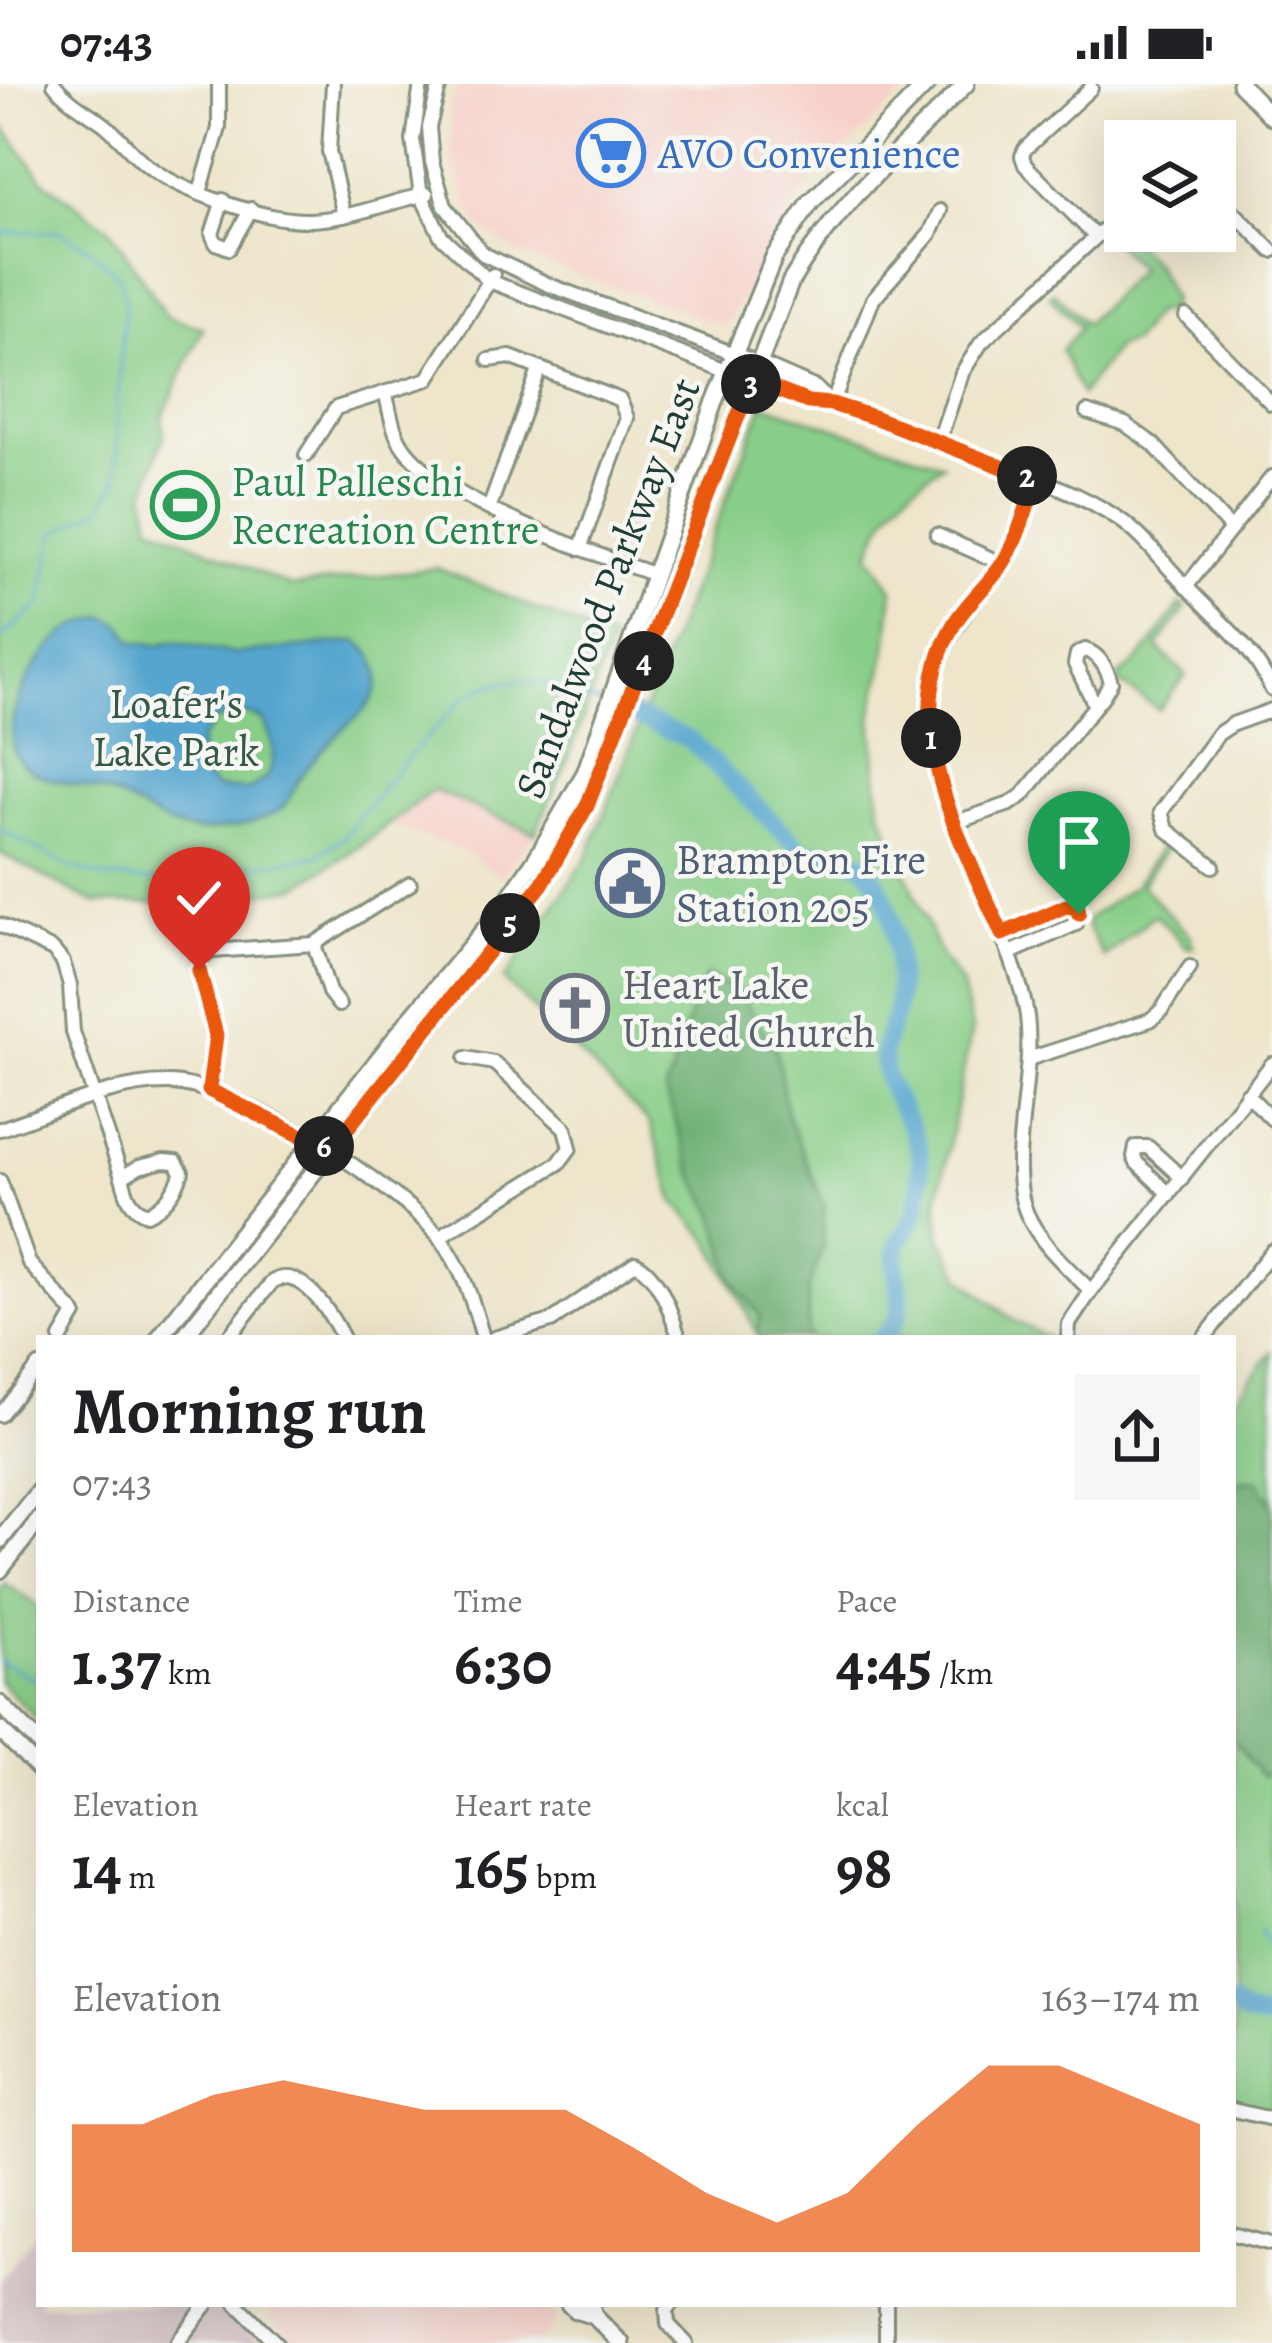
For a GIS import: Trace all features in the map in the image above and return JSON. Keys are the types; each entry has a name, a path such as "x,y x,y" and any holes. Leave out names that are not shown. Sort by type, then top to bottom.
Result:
{"main road":[{"name":"Sandalwood Parkway East","path":"162,1335 542,884 589,803 653,574 774,257 812,202 927,84"},
{"name":"Sandalwood Parkway East","path":"620,698 791,280 824,228 966,84"},
{"path":"1240,84 1272,117"},
{"name":"Sandalwood Parkway East","path":"185,1335 323,1145"},
{"path":"0,1540 36,1494"},
{"path":"0,1570 36,1524"},
{"path":"0,1703 36,1740"},
{"path":"0,1730 36,1766"},
{"path":"592,2310 621,2343"}],"street":[{"path":"54,84 65,98 172,182 251,209 292,220 344,216 440,192"},
{"path":"200,192 219,128 219,84"},
{"path":"333,84 329,152 344,216"},
{"path":"421,84 413,140 421,195 441,236 489,281 612,328 731,361"},
{"path":"440,84 429,127 440,192 470,241 499,265 756,371 816,388 832,404 1036,480 1118,518 1234,632 1272,690"},
{"path":"1091,88 1022,156 1025,165 1095,236"},
{"path":"223,200 212,233 216,243 229,248 251,209"},
{"path":"832,404 873,299 930,233 940,212"},
{"path":"1236,214 1272,251"},
{"path":"938,443 962,374 981,343 1104,228"},
{"path":"306,454 336,408 428,379 499,265"},
{"path":"612,328 619,312"},
{"path":"1186,316 1272,404"},
{"path":"489,359 510,357 620,400 625,409 627,418 580,549"},
{"path":"490,506 538,370"},
{"path":"386,395 404,448 434,477 549,538 653,574"},
{"path":"1087,412 1125,424 1153,444 1232,529"},
{"path":"1186,587 1272,477"},
{"path":"1036,480 1003,564 954,625 944,649 933,696 933,760 1010,953 1026,1009 1028,1059 1019,1159 1026,1212 1046,1245 1091,1292"},
{"path":"937,535 1003,564"},
{"path":"956,823 1023,795 1094,703"},
{"path":"1213,866 1166,829 1161,812 1218,734 1272,710"},
{"path":"209,1090 216,1035 199,970 202,957 212,951 314,944 410,884"},
{"path":"1002,934 1066,906 1078,908 1076,924 1010,953"},
{"path":"0,925 53,950 64,962 73,1032 127,1197 147,1214 176,1188 182,1172 176,1162 164,1161 122,1177"},
{"path":"314,944 329,992 339,1005"},
{"path":"1028,1059 1150,1020 1190,967"},
{"path":"440,1237 559,1163 570,1148 565,1128 494,1063 466,1058"},
{"path":"1068,1335 1069,1324 1091,1292 1272,1064"},
{"path":"0,1129 144,1084 209,1090 323,1145 379,1182 440,1237 458,1263 482,1335"},
{"path":"1247,1094 1272,1119"},
{"path":"1168,1194 1137,1162 1136,1147 1148,1147 1182,1178"},
{"path":"0,1181 29,1263 75,1314 63,1335"},
{"path":"0,1237 16,1231"},
{"path":"1206,1335 1272,1251"},
{"path":"504,1335 551,1321 635,1263 645,1268 678,1335"},
{"path":"230,1335 281,1276 327,1306 342,1335"},
{"path":"0,1414 36,1370"},
{"path":"1236,2111 1272,2119"},
{"path":"1236,2235 1272,2244"},
{"path":"177,2343 205,2307"},
{"path":"240,2307 276,2343"},
{"path":"670,2307 668,2324 686,2343"},
{"path":"886,2307 886,2343"}],"shaded area":[{"path":"460,84 913,84 802,192 726,326 517,253 477,224 452,162 450,103"},
{"path":"433,790 535,833 501,878 467,852 389,824"},
{"path":"36,2233 36,2307 226,2307 261,2343 0,2343 0,2280"},
{"path":"263,2307 544,2307 557,2321 539,2343 298,2343"}],"green space":[{"name":"Loafer's Lake Park","path":"0,122 44,181 111,230 167,317 203,328 162,418 164,435 145,492 151,524 291,587 437,568 611,640 566,765 535,833 433,790 295,888 181,903 94,903 0,853"},
{"path":"1123,252 1143,252 1156,265 1172,299 1166,312 1155,312 1133,342 1116,348 1081,395 1061,350 1080,328 1049,296 1054,292 1085,324 1139,269"},
{"path":"763,404 943,464 897,502 870,554 893,589 887,649 872,716 880,809 941,957 961,984 972,1028 937,1205 941,1239 962,1278 1014,1321 1044,1335 758,1335 710,1241 675,1202 650,1123 504,980 588,856"},
{"path":"1181,604 1186,608 1157,647 1186,675 1159,710 1120,683 1119,676 1145,653"},
{"path":"1166,840 1172,840 1141,885 1190,936 1193,948 1186,947 1155,914 1104,958 1087,926 1089,918 1135,885"},
{"path":"706,975 739,992 776,1050 787,1114 824,1205 823,1246 808,1290 808,1335 757,1335 760,1316 733,1281 714,1211 695,1179 665,1090"},
{"path":"1272,1352 1272,2114 1236,2105 1236,1398"},
{"path":"1240,1480 1258,1481 1272,1505 1272,1771 1262,1777 1236,1744 1236,1485"},
{"path":"4,1583 36,1605 36,1719 0,1682 0,1589"}],"water":[{"path":"104,616 122,625 134,642 174,641 235,654 357,641 374,658 378,686 368,706 308,767 277,812 228,828 185,829 105,792 43,777 15,754 12,738 17,703 35,668 70,630","holes":["248,714 263,720 273,748 268,776 248,790 216,788 200,773 200,740 217,719"]}],"waterway":[{"path":"0,233 58,231 90,249 119,277 125,302 117,481 101,508 54,533 41,603 0,639"},
{"path":"0,829 72,868 108,878 151,881 316,856 343,838 398,768 466,696 519,680 546,684 604,705"},
{"path":"632,715 690,740 804,853 844,855 865,866 886,900 896,943 898,986 884,1069 915,1138 920,1176 915,1215 898,1245 898,1315 884,1335"},
{"path":"0,1661 36,1680"},
{"path":"1259,1930 1272,1963"},
{"path":"1236,2007 1246,2015 1272,2020"}],"place":[{"name":"AVO Convenience","path":"611,153"},
{"name":"Paul Palleschi Recreation Centre","path":"185,505"},
{"name":"Brampton Fire Station 205","path":"630,883"},
{"name":"Heart Lake United Church","path":"575,1008"}],"route":[{"path":"199,970 216,1035 209,1090 330,1150 542,884 587,806 752,380 808,402 876,418 1036,480 1003,564 954,625 944,649 933,696 931,742 940,784 1002,934 1066,906 1078,908 1079,914"}]}
